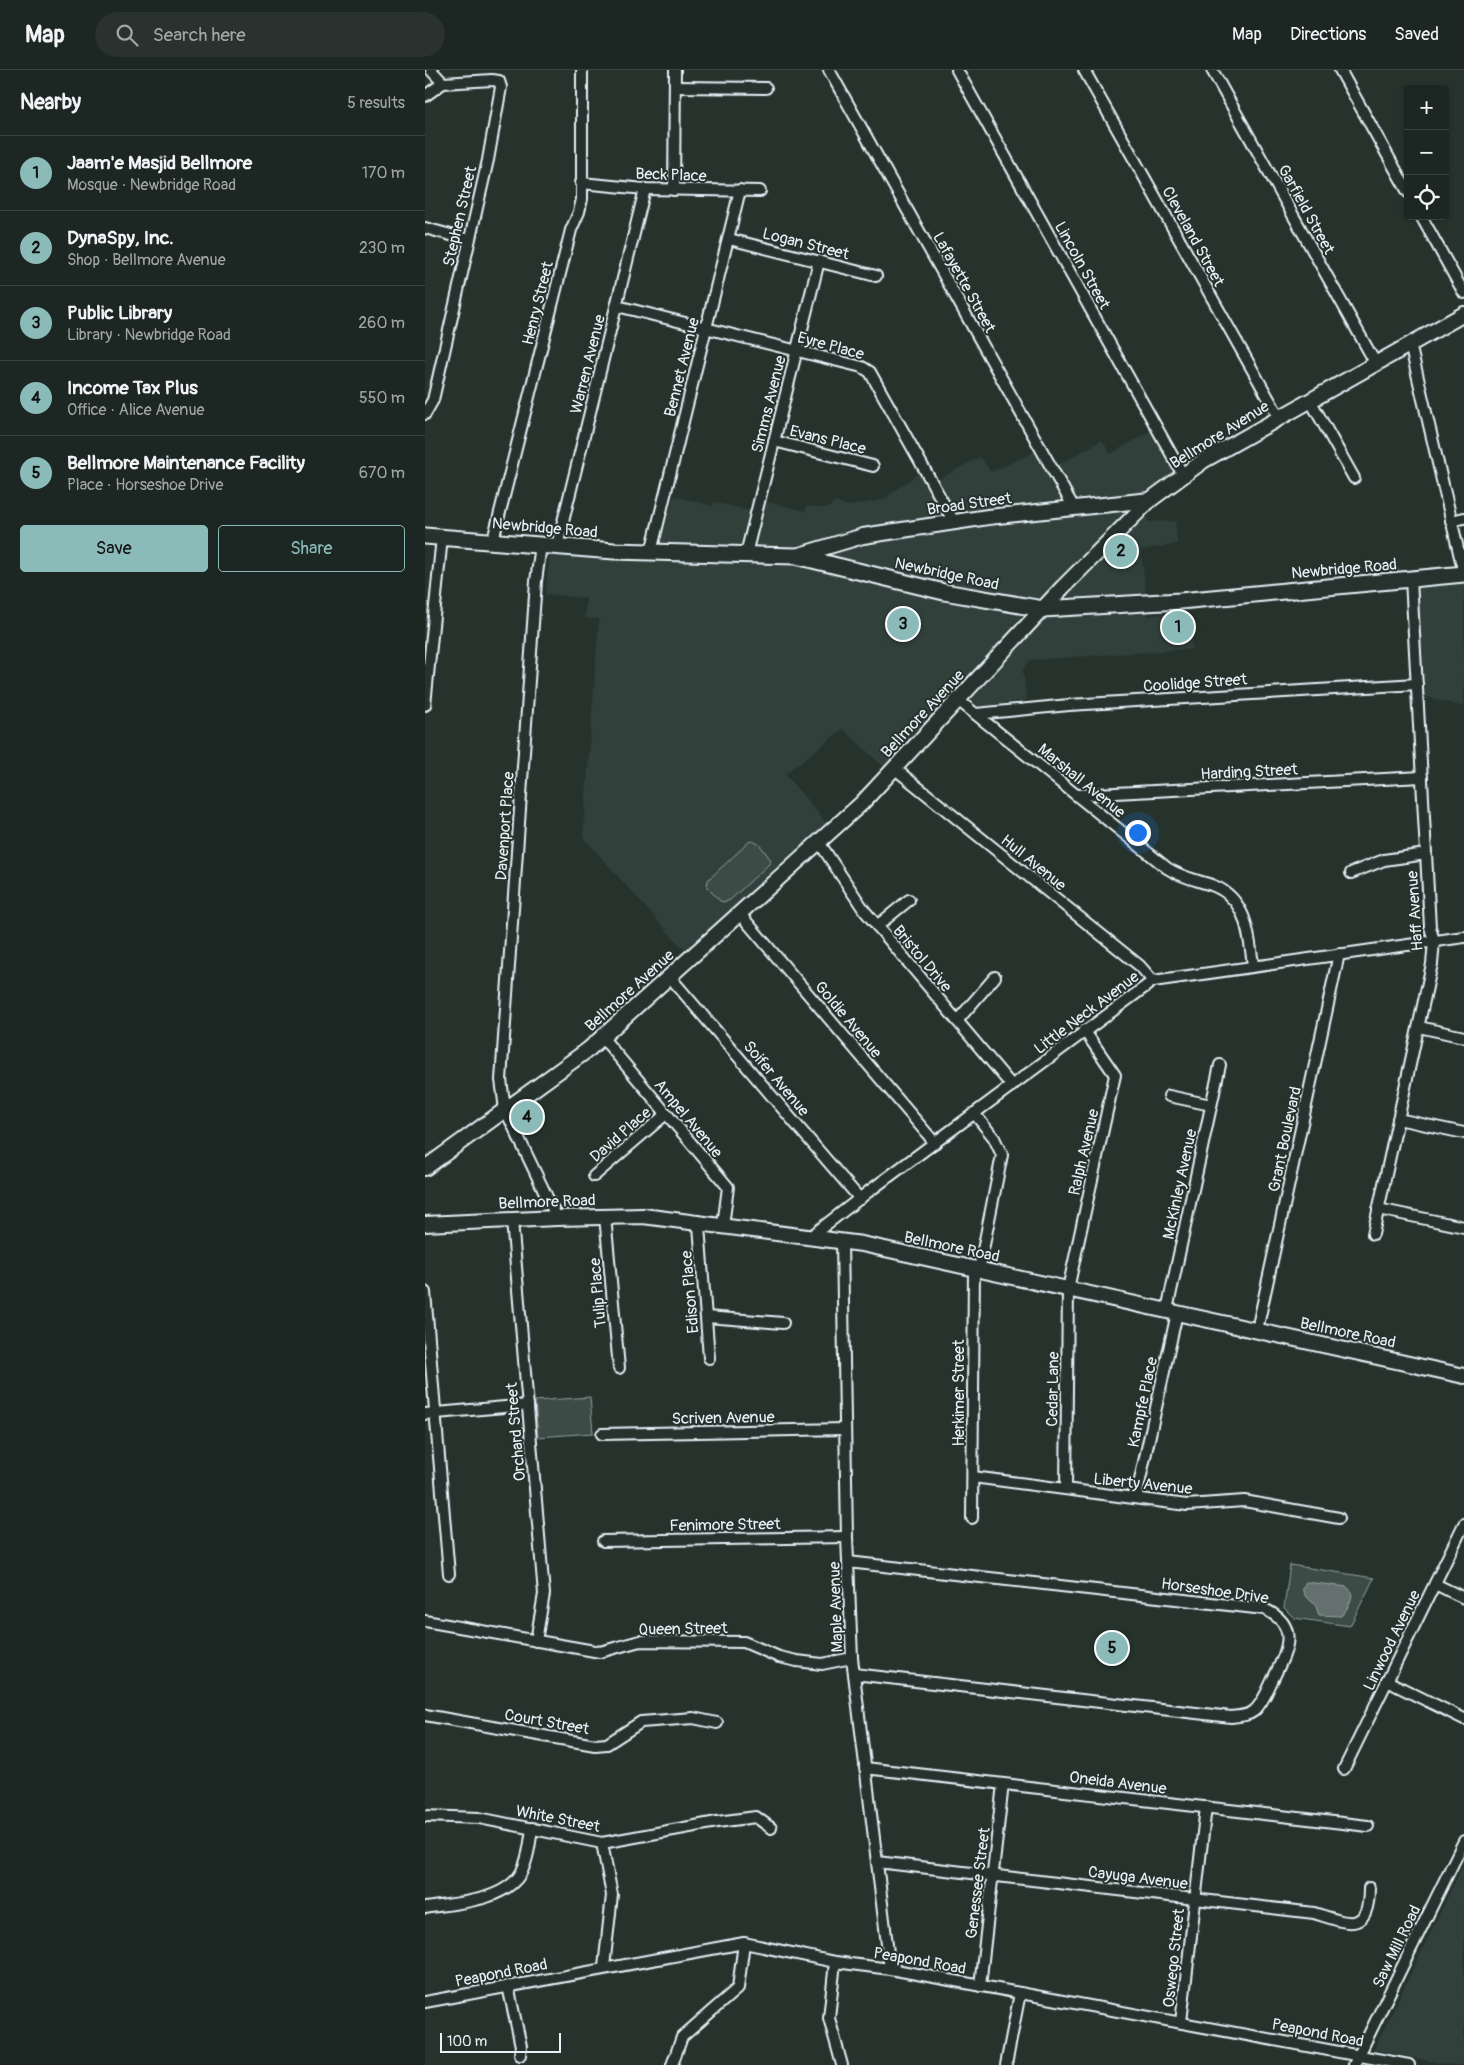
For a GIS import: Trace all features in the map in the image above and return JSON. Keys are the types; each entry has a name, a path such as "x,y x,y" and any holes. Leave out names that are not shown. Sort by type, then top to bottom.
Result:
{"main road":[{"name":"Bellmore Avenue","path":"425,1168 589,1049 862,803 1043,609 1150,500 1183,475 1279,417 1464,314"},
{"name":"Broad Street","path":"796,556 863,536 988,516 1150,500"},
{"name":"Newbridge Road","path":"425,536 614,551 796,556 944,592 1043,609 1181,602 1464,574"},
{"name":"Bellmore Road","path":"425,1224 643,1216 842,1241 1172,1311 1464,1376"}],"street":[{"path":"425,96 443,82 431,70"},
{"name":"Henry Street","path":"493,540 571,230 579,212 581,199 582,70"},
{"path":"675,70 675,190"},
{"name":"Lafayette Street","path":"829,70 1074,508"},
{"name":"Lincoln Street","path":"957,70 1183,475"},
{"name":"Cleveland Street","path":"1084,70 1279,417"},
{"name":"Garfield Street","path":"1212,70 1376,364"},
{"path":"1340,70 1404,185"},
{"name":"Stephen Street","path":"425,414 433,400 488,160 501,87 499,81 492,80 443,82"},
{"path":"675,87 766,88"},
{"name":"Beck Place","path":"581,183 645,189 760,191"},
{"name":"Warren Avenue","path":"557,546 645,189"},
{"name":"Bennet Avenue","path":"651,552 740,190"},
{"path":"1423,220 1464,293"},
{"path":"425,228 469,240"},
{"name":"Logan Street","path":"729,239 876,276"},
{"name":"Simms Avenue","path":"746,554 819,261"},
{"name":"Eyre Place","path":"617,306 862,368 870,372 954,522"},
{"path":"1410,344 1464,574"},
{"path":"1310,400 1354,478"},
{"name":"Evans Place","path":"774,440 873,466"},
{"path":"1451,521 1464,518"},
{"path":"425,705 442,537"},
{"name":"Davenport Place","path":"541,545 535,600 501,1080 505,1109 557,1218"},
{"name":"Haff Avenue","path":"1373,1234 1419,1027 1432,964 1434,941 1430,927 1411,580"},
{"name":"Coolidge Street","path":"976,714 1069,705 1417,684"},
{"name":"Marshall Avenue","path":"958,700 1167,868 1186,879 1215,886 1233,899 1246,921 1253,966"},
{"name":"Hull Avenue","path":"894,768 1140,966 1153,980"},
{"name":"Harding Street","path":"1077,795 1422,777"},
{"name":"Bristol Drive","path":"819,842 864,910 1012,1086"},
{"path":"1351,872 1384,860 1426,854"},
{"path":"877,926 909,900"},
{"name":"Goldie Avenue","path":"740,914 935,1143"},
{"name":"Little Neck Avenue","path":"810,1237 1153,980 1464,937"},
{"name":"Grant Boulevard","path":"1257,1330 1339,954"},
{"name":"Soifer Avenue","path":"670,977 860,1199"},
{"path":"957,1021 995,977"},
{"path":"1419,1027 1464,1037"},
{"name":"Ralph Avenue","path":"1068,1289 1115,1074 1084,1030"},
{"name":"Ampel Avenue","path":"602,1037 728,1187 723,1226"},
{"name":"McKinley Avenue","path":"1172,1311 1220,1065"},
{"path":"1169,1096 1211,1105"},
{"name":"Herkimer Street","path":"972,1518 976,1269 1002,1155 994,1138 974,1113"},
{"name":"David Place","path":"594,1176 666,1114"},
{"path":"1398,1119 1464,1133"},
{"path":"1379,1209 1464,1227"},
{"name":"Tulip Place","path":"605,1216 619,1368"},
{"name":"Orchard Street","path":"512,1220 543,1594 535,1641"},
{"name":"Edison Place","path":"699,1224 709,1358"},
{"name":"Maple Avenue","path":"842,1241 847,1537 853,1674 890,1969"},
{"name":"Cedar Lane","path":"1066,1489 1068,1289"},
{"path":"425,1292 430,1413 449,1574"},
{"name":"Kampfe Place","path":"1136,1498 1172,1311"},
{"path":"707,1317 783,1323"},
{"path":"430,1413 527,1405"},
{"name":"Scriven Avenue","path":"602,1434 845,1430"},
{"name":"Liberty Avenue","path":"973,1477 1187,1505 1244,1501 1339,1518"},
{"name":"Linwood Avenue","path":"1344,1769 1464,1524"},
{"name":"Fenimore Street","path":"603,1541 847,1537"},
{"name":"Horseshoe Drive","path":"848,1562 1264,1609 1276,1614 1284,1624 1289,1638 1285,1653 1261,1702 1253,1712 1243,1716 1231,1717 853,1674"},
{"path":"1435,1584 1464,1598"},
{"name":"Queen Street","path":"425,1621 600,1652 640,1641 744,1642 779,1658 797,1661 822,1664 852,1658"},
{"path":"1387,1681 1464,1719"},
{"name":"Court Street","path":"425,1715 595,1745 607,1744 641,1722 693,1718 717,1724"},
{"name":"Oneida Avenue","path":"865,1768 1368,1826"},
{"name":"Genessee Street","path":"980,1986 1003,1784"},
{"name":"Oswego Street","path":"1181,2022 1206,1807"},
{"name":"White Street","path":"425,1816 479,1818 602,1843 717,1822 756,1817 771,1828"},
{"path":"425,1908 491,1896 506,1889 521,1874 528,1855 532,1828"},
{"name":"Saw Mill Road","path":"1354,2065 1464,1841"},
{"path":"602,1843 612,1894 604,1968"},
{"name":"Cayuga Avenue","path":"877,1862 1314,1913 1347,1923 1357,1922 1363,1916 1369,1903 1369,1888"},
{"path":"672,2065 683,2037 738,1988 744,1943"},
{"name":"Peapond Road","path":"425,2002 744,1943 835,1962 890,1969 1409,2065"},
{"path":"835,1962 829,2018 842,2065"},
{"path":"508,1986 521,2046 520,2055"},
{"path":"1006,2065 1020,1993"}],"shaded area":[{"path":"1155,429 1180,475 1143,506 1148,522 1175,521 1177,544 1141,550 1148,616 1188,611 1192,649 1030,660 1023,670 1027,700 979,707 960,687 885,768 843,729 785,774 828,825 684,950 583,837 599,619 585,618 586,598 545,594 550,555 655,558 674,496 713,506 714,502 751,511 767,502 806,511 807,506 831,507 833,502 848,506 883,500 920,472 928,485 980,457 991,472 1034,452 1042,465 1060,464 1102,440 1110,454"},
{"path":"1464,576 1464,707 1419,695 1413,581"},
{"path":"750,841 757,843 762,848 771,860 769,864 730,900 720,901 707,887 708,880"},
{"path":"590,1397 593,1433 538,1437 535,1401"},
{"path":"1290,1565 1374,1578 1350,1626 1294,1618 1284,1608"},
{"path":"1306,1582 1347,1587 1352,1592 1352,1595 1349,1605 1343,1614 1341,1616 1319,1615 1315,1604 1306,1597 1302,1589"},
{"path":"1464,1863 1464,2065 1451,2065 1374,2050"}],"place":[{"name":"DynaSpy, Inc.","path":"1121,551"},
{"name":"Public Library","path":"903,624"},
{"name":"Jaam'e Masjid Bellmore","path":"1178,627"},
{"name":"Income Tax Plus","path":"527,1117"},
{"name":"Bellmore Maintenance Facility","path":"1112,1648"}]}
